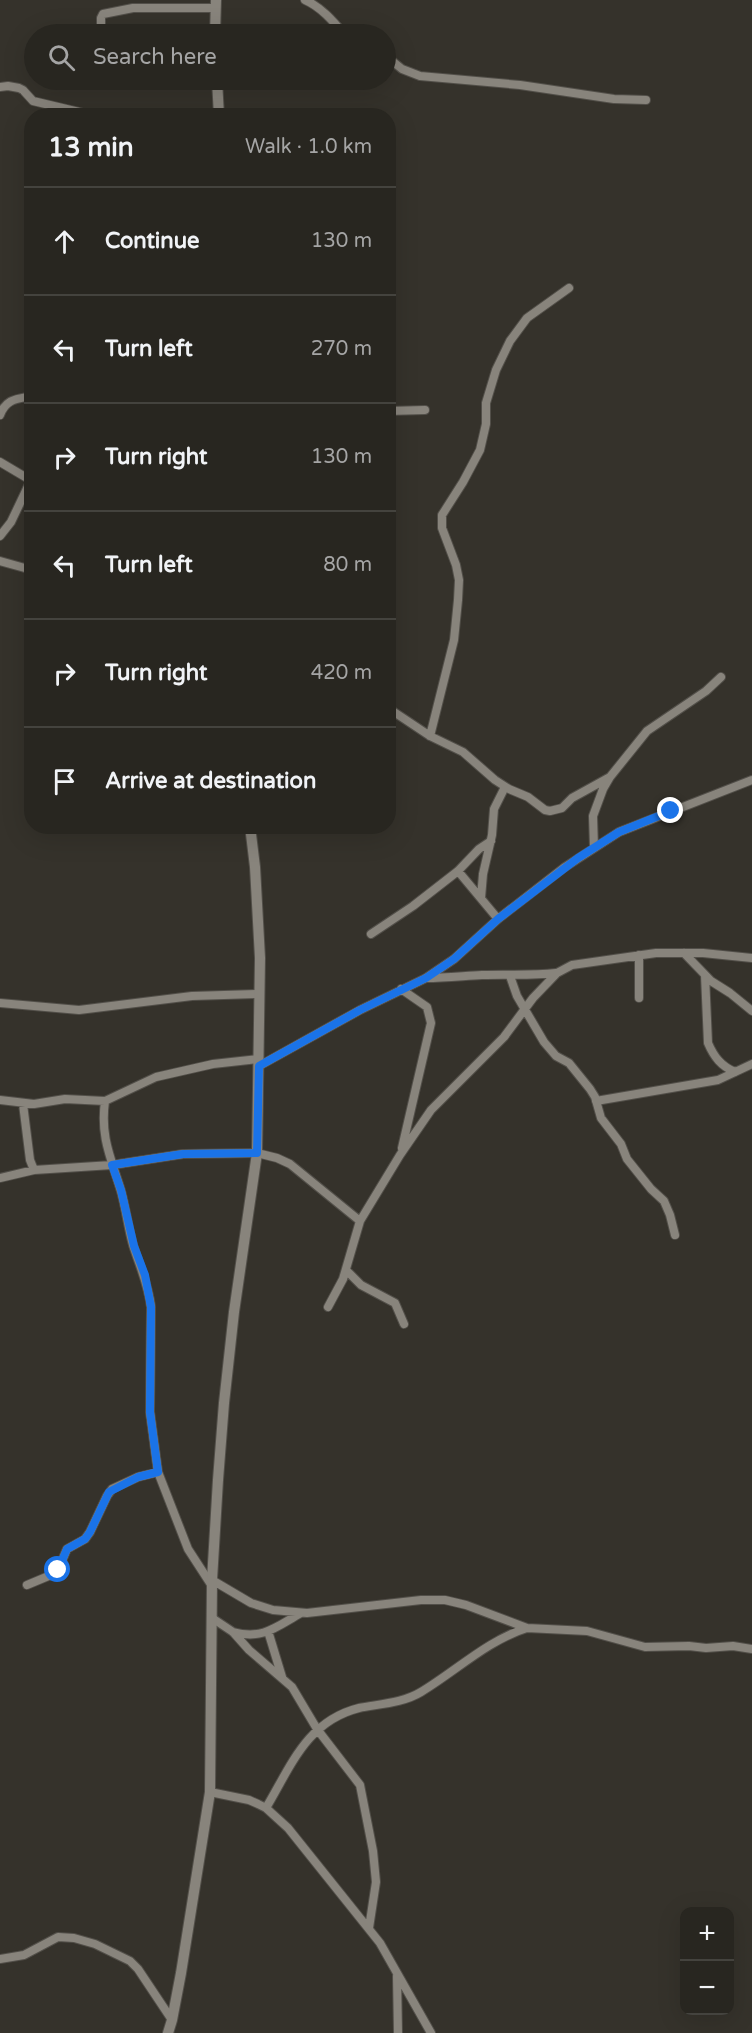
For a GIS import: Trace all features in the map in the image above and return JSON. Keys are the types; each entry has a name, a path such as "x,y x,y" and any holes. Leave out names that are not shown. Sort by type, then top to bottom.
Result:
{"street":[{"path":"305,0 319,8 336,24"},
{"path":"100,24 100,18 103,14 120,10 215,4 215,24"},
{"path":"396,64 420,76 520,85 614,99 646,100"},
{"path":"0,87 8,86 24,90 33,101 62,108"},
{"path":"218,90 219,108"},
{"path":"430,736 454,640 459,580 456,565 442,528 441,515 463,482 480,450 486,424 486,403 496,370 510,341 527,318 569,288"},
{"path":"0,415 4,405 8,402 24,398"},
{"path":"396,411 425,410"},
{"path":"0,462 24,477"},
{"path":"0,536 24,495"},
{"path":"0,561 24,568"},
{"path":"594,848 593,816 610,777 644,733 706,691 721,677"},
{"path":"396,713 430,736 463,752 487,775 505,787 523,794 541,808 550,811 562,808 572,798 610,777"},
{"path":"0,1100 23,1104 65,1099 105,1101 156,1077 213,1064 259,1062 426,978 454,959 498,919 565,867 635,824 752,780"},
{"path":"481,898 494,809 505,787"},
{"path":"168,2033 210,1792 212,1583 224,1403 234,1312 257,1153 260,958 251,834"},
{"path":"371,934 413,906 458,871 479,849 491,841"},
{"path":"458,871 498,919"},
{"path":"684,953 711,981 752,1011"},
{"path":"328,1307 339,1290 360,1221 400,1155 431,1110 504,1037 557,973 572,965 639,955 684,953 751,955"},
{"path":"639,955 639,998"},
{"path":"426,978 557,973"},
{"path":"705,975 708,1043 712,1054 720,1063 735,1072"},
{"path":"510,976 517,996 551,1051 569,1063 590,1089 601,1118 621,1144 627,1160 666,1205 675,1235"},
{"path":"400,1155 430,1023 427,1007 401,989"},
{"path":"0,1003 79,1010 192,996 258,994"},
{"path":"596,1101 718,1080 752,1064"},
{"path":"105,1101 103,1131 121,1190 134,1246 145,1275 150,1300 150,1412 158,1472 188,1549 212,1583 251,1603 273,1610 301,1613 420,1600 445,1600 466,1605 527,1628 586,1631 652,1648 733,1646 752,1649"},
{"path":"23,1104 30,1160 34,1170"},
{"path":"0,1178 34,1170 112,1165 183,1154 257,1153 290,1164 360,1221"},
{"path":"346,1270 361,1285 395,1303 404,1324"},
{"path":"27,1585 58,1570 67,1549 85,1539 90,1532 112,1490 138,1477 158,1472"},
{"path":"232,1632 255,1636 301,1613"},
{"path":"212,1618 232,1632 249,1650 282,1677 301,1699 317,1729 360,1785 365,1802 376,1882 369,1928"},
{"path":"266,1808 301,1749 317,1729 340,1714 418,1694 502,1637 527,1628"},
{"path":"268,1631 282,1677"},
{"path":"210,1792 249,1800 266,1808 298,1840 380,1943 431,2033"},
{"path":"0,1959 24,1955 58,1937 74,1938 95,1944 130,1961 172,2019"},
{"path":"397,1974 398,2033"}],"route":[{"path":"58,1570 67,1549 85,1539 90,1532 109,1492 138,1477 158,1472 150,1412 151,1307 149,1293 112,1165 183,1154 257,1153 259,1066 360,1010 426,978 454,959 498,919 578,858 619,832 671,811"}]}
